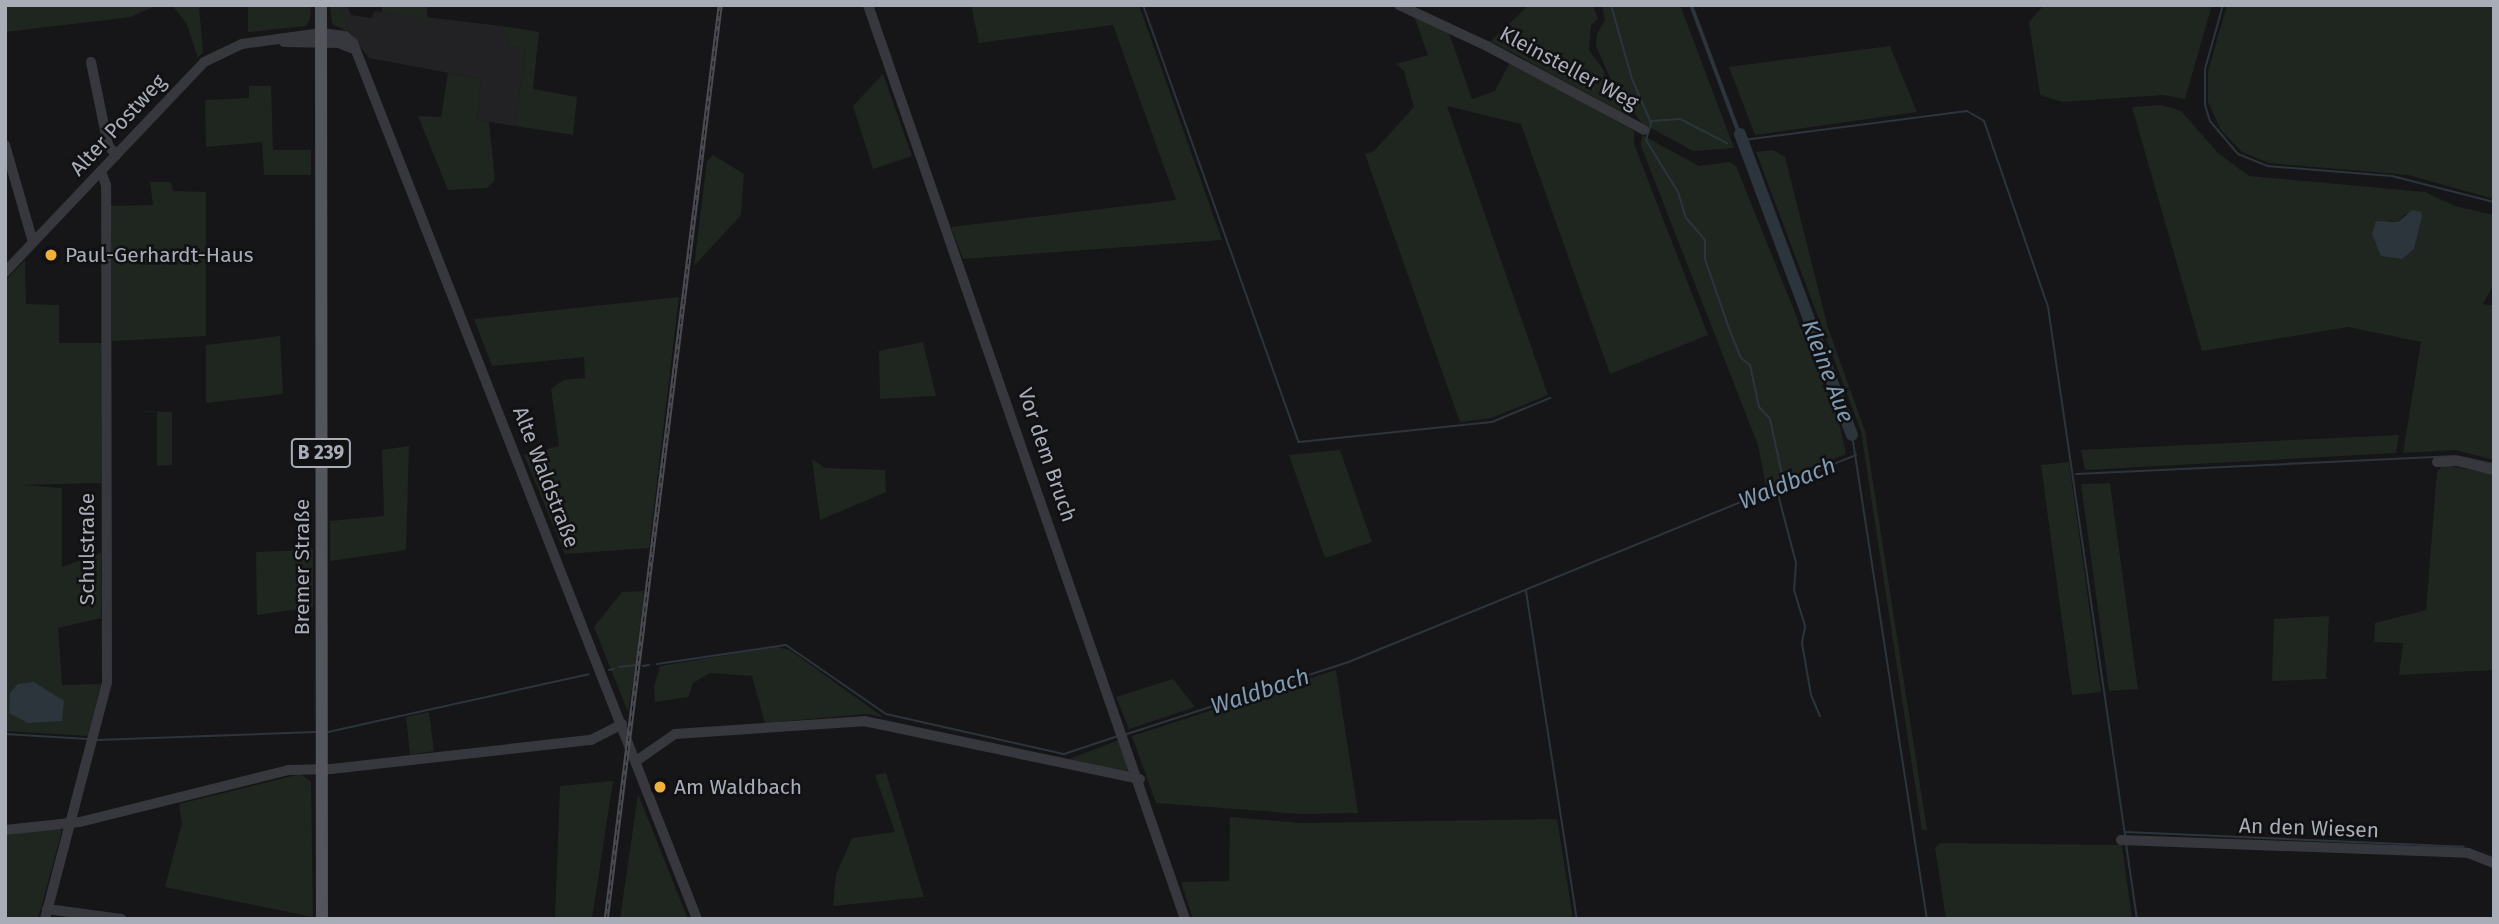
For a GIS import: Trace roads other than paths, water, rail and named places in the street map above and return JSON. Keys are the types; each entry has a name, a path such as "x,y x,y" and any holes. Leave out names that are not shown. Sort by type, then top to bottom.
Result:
{"main road":[{"name":"Bremer Straße","path":"320,5 322,919"}],"street":[{"name":"Vor dem Bruch","path":"868,5 1140,779 1185,919"},
{"name":"Kleinsteller Weg","path":"1399,5 1487,46 1644,130"},
{"name":"Alte Waldstraße","path":"321,38 345,36 358,51 697,919"},
{"name":"Alter Postweg","path":"5,272 204,62 242,44 321,38"},
{"path":"91,62 108,145 116,155"},
{"path":"5,145 33,242"},
{"name":"Schulstraße","path":"46,914 107,683 106,222 101,171"},
{"path":"2437,462 2457,461 2494,470"},
{"path":"636,761 675,734 864,721 1140,779"},
{"path":"5,830 70,822 288,770 321,769 591,740 622,724"},
{"name":"An den Wiesen","path":"2126,840 2469,853 2494,863"},
{"path":"46,914 121,919"}],"waterway":[{"path":"1143,5 1299,442 1492,422 1550,398"},
{"path":"1611,5 1632,79 1651,123 1646,140 1678,192 1686,218 1705,240 1705,259 1730,331 1741,358 1750,365 1759,407 1770,419 1781,470 1779,498 1796,563 1794,590 1805,627 1802,643 1811,695 1820,716"},
{"path":"2223,5 2205,69 2205,105 2210,121 2238,154 2267,166 2392,176 2494,202"},
{"path":"1744,140 1967,111 1984,121 2048,307 2125,835"},
{"path":"1651,121 1680,119 1727,143"},
{"name":"Kleine Aue","path":"1740,134 1852,435"},
{"name":"Kleine Aue","path":"1852,435 1927,919"},
{"name":"Waldbach","path":"1124,735 1346,663 1856,455"},
{"path":"2076,474 2456,456 2494,464"},
{"path":"1526,591 1577,919"},
{"name":"Waldbach","path":"657,664 786,645 886,714 1064,754 1118,736"},
{"name":"Waldbach","path":"619,667 637,665"},
{"name":"Waldbach","path":"643,666 649,665"},
{"name":"Waldbach","path":"609,670 614,669"},
{"path":"328,732 589,674"},
{"path":"97,740 315,732"},
{"path":"5,734 88,739"},
{"path":"2126,832 2464,847"},
{"path":"2126,844 2137,919"}],"railway":[{"path":"606,919 720,5"}],"place":[{"name":"Paul-Gerhardt-Haus","path":"51,255"},
{"name":"Am Waldbach","path":"660,787"}]}
